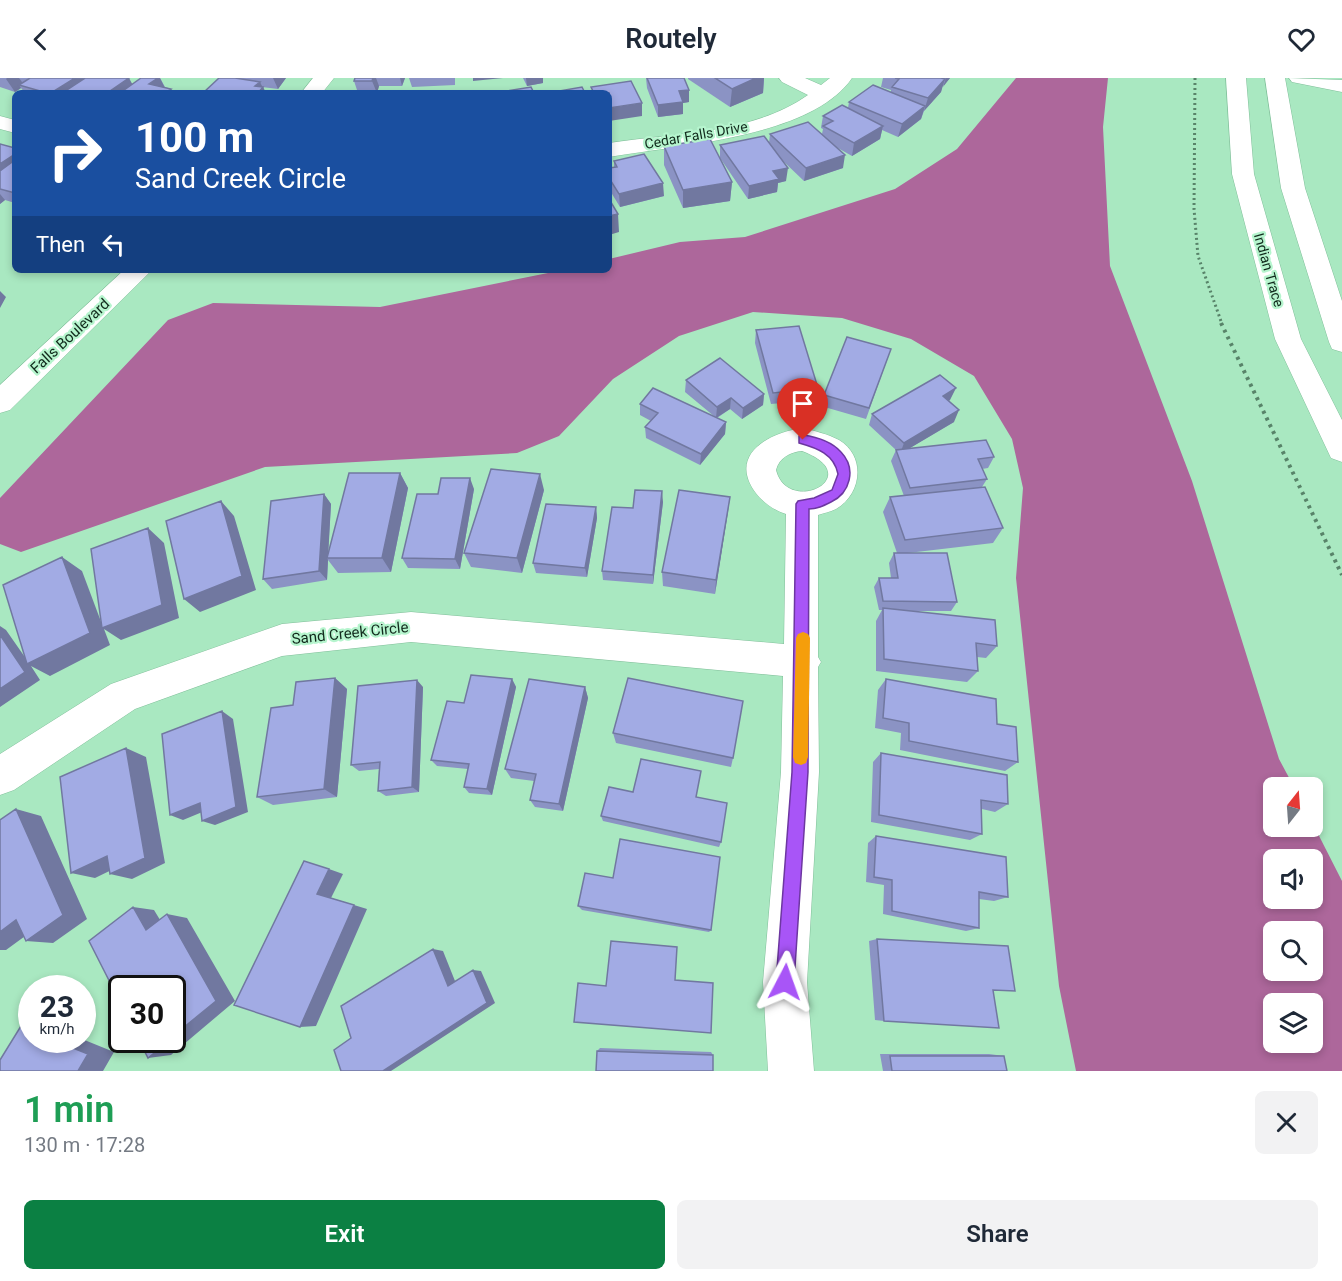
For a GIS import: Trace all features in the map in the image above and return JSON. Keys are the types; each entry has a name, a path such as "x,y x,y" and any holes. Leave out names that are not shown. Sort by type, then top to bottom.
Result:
{"street":[{"path":"314,90 324,78"},
{"path":"789,78 823,94"},
{"name":"Cedar Falls Drive","path":"612,150 736,130 791,114 823,94 842,78"},
{"name":"Indian Trace","path":"1236,78 1243,174 1288,339 1342,450"},
{"path":"1275,78 1293,188 1342,342"},
{"path":"1299,78 1342,86"},
{"name":"Falls Boulevard","path":"0,402 136,273"},
{"path":"791,1071 785,982 800,772 803,662 802,504"},
{"name":"Sand Creek Circle","path":"0,776 124,696 282,640 411,627 803,662"}],"path":[{"path":"1196,78 1194,208 1198,256 1220,321 1342,575"}],"shaded area":[{"path":"1016,78 1108,78 1103,127 1110,266 1192,481 1279,759 1289,777 1263,777 1263,837 1320,837 1342,881 1342,1071 1076,1071 1059,986 1016,578 1023,488 1012,439 974,376 911,339 842,318 753,312 679,336 613,379 559,436 517,453 265,467 21,552 0,544 0,498 168,320 213,303 380,307 548,273 612,273 612,258 680,242 745,237 895,189 957,149"}],"building":[{"path":"30,78 75,78 56,90 36,90 19,85"},
{"path":"85,78 129,78 111,90 67,90"},
{"path":"141,78 158,78 149,84 171,89 170,90 124,90"},
{"path":"219,78 260,82 255,86 263,87 260,90 206,90"},
{"path":"355,78 373,78 372,81 354,81"},
{"path":"647,78 684,78 689,90 679,91 683,102 658,105"},
{"path":"715,78 756,78 732,89"},
{"path":"895,78 945,79 928,98 892,87 899,79"},
{"path":"631,81 642,103 612,108 612,90 592,90 591,87"},
{"path":"873,85 925,106 902,124 849,102"},
{"path":"531,87 532,90 513,90"},
{"path":"582,87 584,90 565,90"},
{"path":"842,105 883,126 854,143 823,126 833,121 823,116"},
{"path":"808,122 845,155 806,168 770,134"},
{"path":"764,136 788,168 773,171 779,179 749,186 720,145"},
{"path":"710,139 732,182 683,190 664,146"},
{"path":"0,144 12,147 12,156 0,164"},
{"path":"644,154 663,183 619,194 612,183 612,168 617,167 614,161"},
{"path":"12,162 12,192 0,189 0,171"},
{"path":"612,204 618,214 612,215"},
{"path":"799,326 818,388 773,393 756,330"},
{"path":"847,337 891,349 869,408 824,395"},
{"path":"720,358 764,394 743,408 731,398 717,407 686,380"},
{"path":"940,375 956,388 943,396 959,410 904,443 872,414"},
{"path":"653,388 726,422 701,454 645,427 658,413 640,404"},
{"path":"986,440 994,457 978,459 987,479 910,488 896,450"},
{"path":"491,469 540,474 517,558 464,553"},
{"path":"349,473 400,473 382,558 327,558"},
{"path":"441,478 470,478 455,559 402,558 417,494 438,494"},
{"path":"985,487 1003,528 905,540 890,497"},
{"path":"635,490 662,491 653,575 602,571 612,507 633,508"},
{"path":"679,490 730,497 716,580 662,572"},
{"path":"324,494 319,571 263,579 271,501"},
{"path":"221,501 242,576 184,599 166,521"},
{"path":"546,504 596,507 585,568 533,563"},
{"path":"148,528 162,605 102,628 91,549"},
{"path":"894,553 947,553 957,602 883,601 879,578 898,578"},
{"path":"62,557 90,633 27,664 3,585"},
{"path":"883,608 995,620 997,646 976,643 978,671 884,659"},
{"path":"0,635 25,672 0,689"},
{"path":"471,675 512,679 487,789 464,787 469,764 431,760 447,701 464,703"},
{"path":"335,678 324,789 257,797 271,708 293,705 296,682"},
{"path":"628,678 743,701 733,758 613,733"},
{"path":"529,679 585,687 559,804 530,800 536,774 505,769"},
{"path":"886,679 996,699 997,724 1016,727 1018,762 909,741 909,723 883,718"},
{"path":"417,680 412,787 378,791 380,762 351,765 358,686"},
{"path":"222,711 236,807 202,821 200,803 170,815 162,734"},
{"path":"126,748 145,858 110,874 107,856 71,873 60,777"},
{"path":"881,753 1007,775 1008,804 981,800 982,834 879,815"},
{"path":"641,759 701,771 696,797 727,803 721,842 601,816 609,787 633,792"},
{"path":"16,809 63,915 26,941 16,920 0,932 0,820"},
{"path":"876,836 1006,857 1008,897 979,892 979,928 892,911 892,880 874,877"},
{"path":"620,839 720,857 711,930 578,906 585,873 613,878"},
{"path":"304,861 329,869 317,894 354,905 300,1027 234,1005"},
{"path":"133,907 146,930 167,914 216,1001 186,1026 186,975 108,975 108,978 89,941"},
{"path":"877,939 1008,946 1015,991 993,990 999,1028 884,1021"},
{"path":"611,941 677,947 675,980 713,983 711,1033 574,1022 578,983 606,986"},
{"path":"433,949 448,986 473,970 487,1003 383,1071 341,1071 334,1050 351,1038 341,1006"},
{"path":"18,1031 18,1053 88,1054 78,1071 0,1071 0,1060"},
{"path":"597,1051 713,1055 713,1071 596,1071"},
{"path":"890,1056 1004,1056 1007,1071 892,1071"}],"slow traffic":[{"path":"801,757 803,638"}],"route":[{"path":"785,982 800,772 803,662 802,504 815,504 837,493 843,484 844,474 842,464 827,447 803,440"}]}
